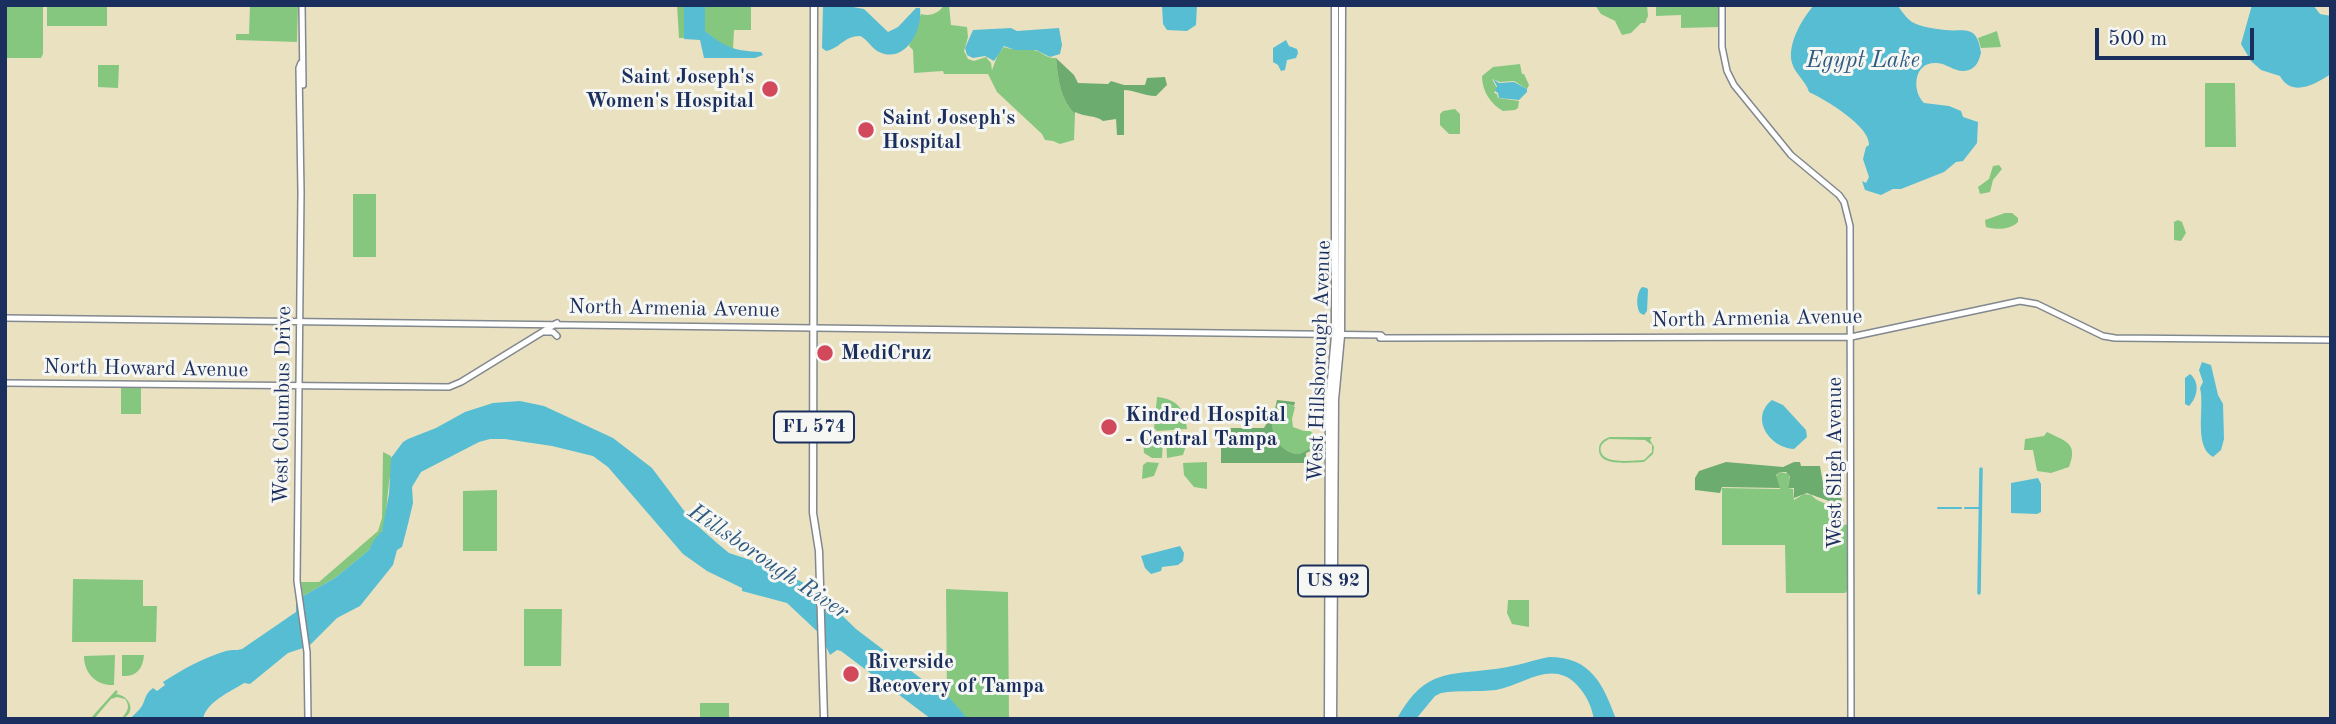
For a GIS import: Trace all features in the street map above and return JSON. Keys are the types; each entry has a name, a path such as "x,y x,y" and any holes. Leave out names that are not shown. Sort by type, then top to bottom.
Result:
{"main road":[{"name":"West Columbus Drive","path":"302,5 299,68 299,593 307,648 307,719"},
{"name":"FL 574","path":"815,5 813,513 814,538 820,566 824,719"},
{"name":"West Hillsborough Avenue","path":"1332,401 1340,336 1341,292 1342,112 1335,5"},
{"name":"West Hillsborough Avenue","path":"1333,719 1333,670 1327,623 1328,516 1332,368 1340,336 1335,256 1342,5"},
{"name":"West Sligh Avenue","path":"1722,5 1722,47 1727,71 1736,88 1791,155 1839,195 1850,226 1851,719"},
{"path":"1335,256 1339,261 1341,292"},
{"name":"North Armenia Avenue","path":"5,318 557,323 1353,338 1851,337 2020,301 2037,304 2103,336 2115,338 2331,340"},
{"path":"542,332 557,323"},
{"path":"542,332 553,332 557,337"},
{"name":"North Howard Avenue","path":"5,383 454,386 542,332"},
{"name":"West Hillsborough Avenue","path":"1328,719 1334,486 1331,465"},
{"path":"1328,516 1333,542"}],"green space":[{"path":"5,5 43,5 41,58 5,58"},
{"path":"47,5 107,5 107,26 47,26"},
{"path":"250,5 298,5 297,42 236,40 236,34 249,34"},
{"path":"677,5 684,5 684,38 679,38"},
{"path":"751,5 751,30 734,30 733,50 705,31 704,6"},
{"path":"944,5 949,5 951,25 967,27 968,37 964,51 968,59 974,61 986,57 992,70 1004,47 1034,50 1056,58 1063,95 1075,114 1074,140 1060,144 1045,140 1042,134 997,92 988,74 944,74 943,71 914,73 913,50 909,46 921,14 934,14"},
{"path":"1595,5 1647,5 1648,16 1645,23 1641,23 1631,33 1622,35 1615,21 1601,14"},
{"path":"1656,5 1720,5 1719,27 1681,28 1681,15 1656,16"},
{"path":"1997,31 2001,47 1981,48 1978,38"},
{"path":"1056,58 1074,75 1078,83 1108,84 1111,81 1124,85 1145,85 1147,78 1165,77 1167,85 1156,96 1124,90 1124,135 1117,135 1116,119 1103,121 1075,114 1070,108 1061,88"},
{"path":"1520,64 1522,74 1529,85 1527,89 1514,81 1500,82 1492,79 1497,88 1494,93 1498,98 1519,101 1515,110 1503,111 1494,105 1488,96 1482,76 1493,67"},
{"path":"98,65 119,65 118,88 98,87"},
{"path":"2205,83 2235,83 2236,147 2205,147"},
{"path":"1455,109 1460,114 1460,134 1449,134 1440,125 1440,114"},
{"path":"1999,165 2002,169 1993,180 1990,192 1980,194 1978,187 1989,179 1993,166"},
{"path":"353,194 376,194 376,257 353,257"},
{"path":"2012,213 2018,218 2018,222 2003,229 1986,227 1985,220"},
{"path":"2174,222 2182,222 2186,233 2181,241 2174,240"},
{"path":"121,387 141,387 141,414 121,414"},
{"path":"1157,397 1170,400 1179,407 1187,429 1157,431 1154,428"},
{"path":"1277,400 1295,402 1294,406 1289,404 1281,409 1273,422 1276,438 1287,451 1301,453 1316,445 1315,435 1325,438 1326,444 1306,453 1306,463 1221,463 1221,428 1264,428"},
{"path":"1289,404 1295,407 1293,427 1315,435 1316,445 1299,454 1287,451 1273,430 1275,415"},
{"path":"2047,432 2064,440 2071,447 2072,459 2069,467 2051,473 2037,471 2033,450 2024,450 2025,439 2044,436"},
{"path":"1168,436 1188,439 1183,455 1167,458"},
{"path":"1610,437 1652,437 1650,440 1654,447 1653,454 1644,462 1625,463 1604,459 1599,449 1601,443","holes":["1609,439 1645,440 1652,445 1652,452 1644,460 1608,459 1601,452 1601,446"]},
{"path":"1143,439 1163,440 1162,458 1152,458 1144,453"},
{"path":"383,452 391,456 392,467 382,531 369,550 335,578 303,596 301,582 319,582 378,531 382,518"},
{"path":"1147,462 1159,463 1154,476 1142,479 1143,465"},
{"path":"1207,462 1207,489 1194,487 1184,475 1183,463"},
{"path":"1726,462 1783,467 1800,462 1801,466 1820,466 1824,489 1841,491 1844,524 1840,524 1837,510 1830,502 1807,493 1794,498 1794,488 1788,488 1790,476 1786,472 1776,475 1780,488 1722,487 1720,493 1695,490 1695,478 1699,471"},
{"path":"1780,472 1790,474 1788,488 1793,489 1794,500 1804,494 1811,495 1836,510 1839,524 1849,525 1848,590 1845,593 1786,593 1785,545 1722,545 1722,488 1780,489 1776,476"},
{"path":"497,490 497,551 463,551 463,491"},
{"path":"73,579 143,580 143,606 157,606 156,642 72,642"},
{"path":"946,589 1008,592 1009,719 968,719 947,697"},
{"path":"1508,600 1529,600 1529,627 1512,624 1507,613"},
{"path":"524,609 562,609 561,666 524,666"},
{"path":"115,655 114,685 93,678 86,668 84,656"},
{"path":"122,655 144,655 138,671 122,676"},
{"path":"116,690 116,694 125,698 130,705 126,717 121,719 128,705 125,699 117,697 111,699 94,719 90,719"},
{"path":"700,703 729,703 729,719 700,719"}],"water":[{"path":"684,5 705,5 705,31 718,41 744,51 761,52 763,55 755,58 704,58 700,40 684,39"},
{"path":"823,5 864,9 888,32 898,27 916,8 920,8 920,17 910,44 896,54 877,51 860,36 850,38 826,51 822,48"},
{"path":"1162,5 1197,5 1196,25 1187,31 1167,30 1163,24"},
{"name":"Egypt Lake","path":"1814,5 1897,5 1908,19 1916,24 1945,30 1969,31 1977,37 1981,53 1974,67 1960,71 1937,63 1929,64 1919,71 1916,84 1924,103 1949,106 1961,111 1963,117 1978,122 1977,143 1963,161 1956,162 1944,172 1881,195 1865,190 1862,181 1866,183 1869,177 1863,159 1869,145 1867,138 1846,114 1809,92 1792,63 1792,48 1800,24"},
{"path":"2252,5 2313,5 2320,14 2331,16 2331,74 2311,85 2297,88 2285,83 2280,76 2261,70 2251,61 2241,44"},
{"path":"1011,28 1017,31 1059,28 1062,45 1060,54 1050,57 1036,50 1015,50 1004,46 994,61 985,56 973,58 967,55 965,48 973,30"},
{"path":"1286,40 1298,53 1296,58 1287,60 1285,70 1281,71 1273,62 1273,48"},
{"path":"1493,79 1499,83 1514,82 1527,89 1527,92 1519,100 1499,98"},
{"path":"1642,287 1648,290 1647,311 1644,315 1640,313 1637,304"},
{"path":"2202,362 2211,365 2218,395 2223,404 2224,439 2221,450 2213,457 2207,452 2201,435 2200,388 2203,382 2199,370"},
{"path":"2190,374 2197,390 2189,406 2185,404 2185,378"},
{"path":"1772,400 1783,405 1806,430 1807,437 1794,449 1777,443 1765,431 1762,415"},
{"name":"Hillsborough River","path":"520,401 544,406 613,438 652,468 691,520 729,553 772,567 814,588 856,629 927,683 945,693 968,719 931,719 841,651 837,650 830,655 820,634 787,603 742,591 742,588 707,571 683,554 608,467 593,456 552,446 490,439 421,472 412,487 413,503 408,524 402,547 397,550 393,565 360,606 337,618 309,646 288,653 250,684 244,683 219,698 209,707 203,719 130,719 141,708 153,688 157,691 165,685 163,682 201,660 226,651 242,649 296,612 296,597 303,596 335,578 369,550 382,531 389,494 391,458 403,442 465,412 493,403"},
{"path":"2038,478 2041,484 2041,512 2011,513 2011,483"},
{"path":"1180,546 1184,553 1183,561 1178,565 1162,567 1161,571 1151,574 1145,568 1141,556"},
{"path":"1549,657 1563,658 1585,667 1600,684 1616,719 1594,719 1588,701 1577,685 1558,674 1548,674 1496,690 1441,693 1435,696 1416,719 1397,719 1418,690 1441,677 1508,667"}],"waterway":[{"path":"1979,593 1981,469"},
{"path":"1938,508 1961,508"},
{"path":"1965,508 1980,508"}],"place":[{"name":"Saint Joseph's Women's Hospital","path":"770,89"},
{"name":"Saint Joseph's Hospital","path":"866,130"},
{"name":"MediCruz","path":"825,353"},
{"name":"Kindred Hospital - Central Tampa","path":"1109,427"},
{"name":"Riverside Recovery of Tampa","path":"851,674"}]}
